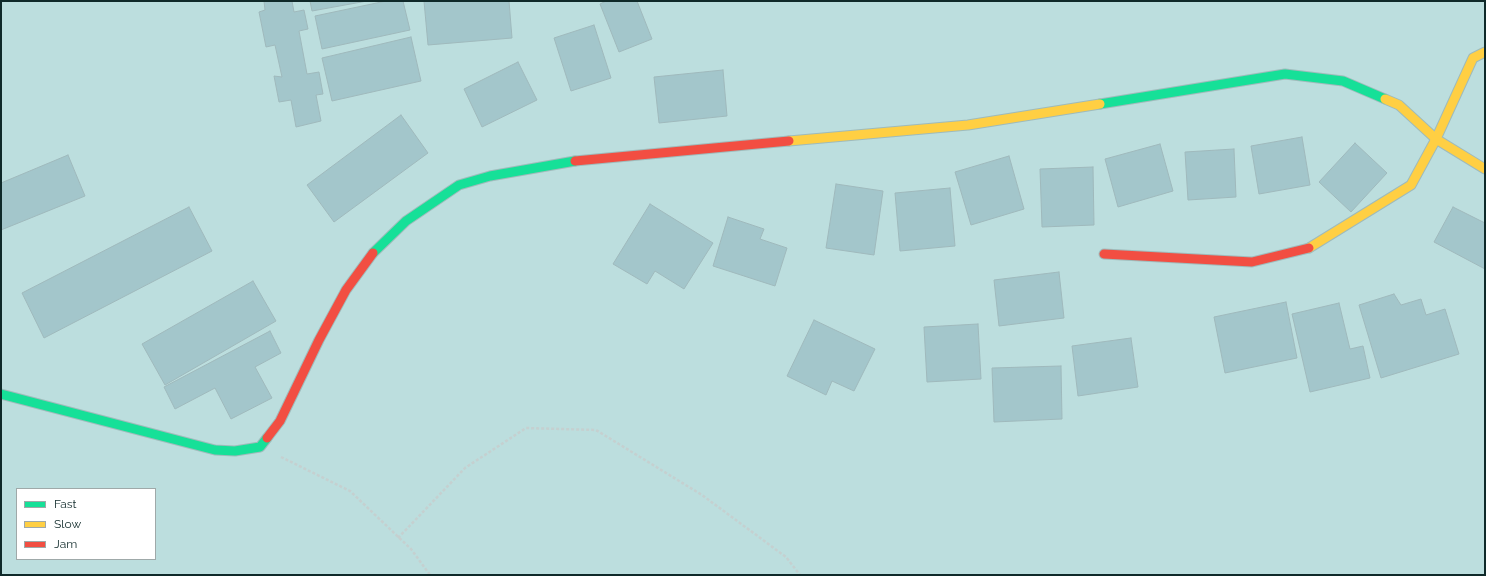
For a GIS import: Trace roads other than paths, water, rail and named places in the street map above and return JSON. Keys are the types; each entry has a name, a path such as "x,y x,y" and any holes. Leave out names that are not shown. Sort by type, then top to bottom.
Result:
{"street":[{"path":"1104,254 1252,262 1308,249 1411,185 1436,139 1473,58 1485,52"},
{"path":"1,394 215,450 235,451 260,446 280,421 319,340 346,290 375,250 406,221 459,185 490,176 565,162 968,125 1286,74 1343,81 1399,105 1436,139 1485,169"}]}
